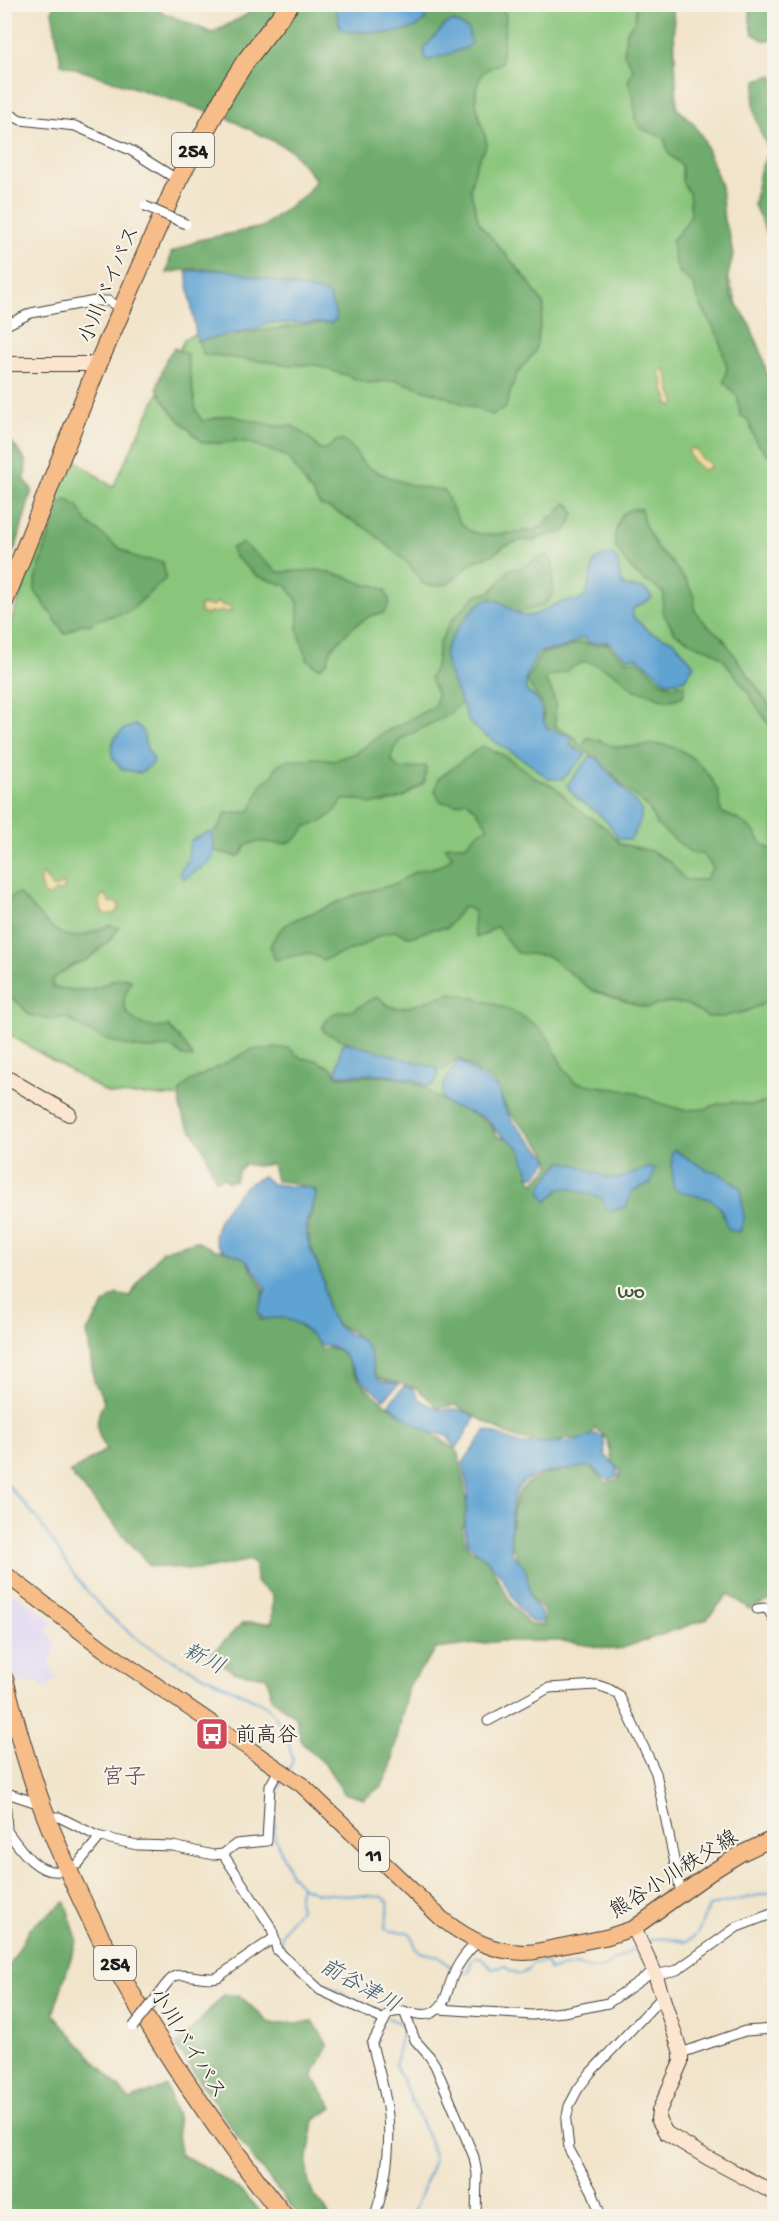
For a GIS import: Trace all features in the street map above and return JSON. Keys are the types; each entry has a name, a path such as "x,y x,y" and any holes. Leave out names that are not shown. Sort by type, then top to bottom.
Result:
{"highway":[{"name":"小川バイパス","path":"4,602 98,364 177,180 226,91 245,62 290,4"},
{"name":"小川バイパス","path":"4,1679 45,1811 91,1917 145,2018 199,2102 284,2217"}],"main road":[{"name":"熊谷小川秩父線","path":"4,1573 12,1585 280,1768 331,1811 442,1919 477,1942 508,1951 533,1952 608,1937 634,1928 740,1854 774,1838"}],"street":[{"path":"4,110 21,120 75,126 130,150 177,180"},
{"path":"145,206 186,224"},
{"path":"4,326 31,313 95,300 109,301 122,310"},
{"path":"4,364 98,364"},
{"path":"4,1076 69,1114"},
{"path":"757,1609 765,1608 774,1620"},
{"path":"488,1721 549,1688 597,1685 619,1695 656,1773 681,1893"},
{"path":"59,1871 47,1871 36,1864 6,1832 5,1792 100,1837 137,1845 173,1846 213,1855 223,1854 236,1844 267,1841 270,1786 280,1768"},
{"path":"78,1864 100,1837"},
{"path":"223,1854 267,1921 277,1950 284,1958 320,1990 384,2020"},
{"path":"375,2217 383,2191 389,2127 383,2086 372,2044 384,2020 395,2011 428,2014 438,2009 532,2015 564,2012 608,2002 655,1973 677,1970 737,1927 774,1913"},
{"path":"634,1928 655,1973 681,2053 681,2062 659,2111 658,2119 661,2126 666,2133 708,2158 774,2193"},
{"path":"130,2031 173,1977 179,1975 211,1979 218,1977 274,1938"},
{"path":"438,2009 465,1954 477,1942"},
{"path":"601,2217 592,2191 569,2149 566,2121 569,2106 591,2072 663,1996"},
{"path":"404,2011 415,2040 435,2066 470,2145 477,2174 476,2217"},
{"path":"681,2053 745,2031 774,2029"}],"shaded area":[{"path":"13,1592 54,1622 46,1631 57,1646 48,1664 57,1678 45,1689 39,1683 26,1681 16,1686 4,1634 5,1597"}],"green space":[{"path":"55,5 145,5 212,33 248,14 250,5 501,5 506,16 501,63 484,72 476,89 477,107 487,144 477,163 470,188 479,223 529,282 544,306 535,352 516,375 505,409 492,415 395,380 368,383 316,365 291,365 203,354 196,334 237,334 328,322 294,292 217,269 189,269 167,273 171,253 199,240 262,227 306,194 316,180 291,150 227,118 61,64 52,11"},
{"path":"490,5 636,5 774,413 774,1108 685,1115 109,1094 5,1032 5,637 71,457 113,487 185,338 196,334"},
{"path":"636,5 673,5 677,108 693,123 703,138 721,186 724,221 733,255 727,280 731,296 747,319 761,351 774,402 774,461 756,442 748,420 740,415 737,396 724,382 727,368 719,338 699,302 693,284 679,272 674,259 672,241 691,214 689,193 682,181 682,166 669,154 664,138 640,128 635,118 634,100 628,82 633,69 624,53 626,32 635,21"},
{"path":"750,5 774,5 774,40 763,40 753,34"},
{"path":"774,76 774,248 754,205 760,171 769,150 756,116 755,89 757,80"},
{"path":"174,348 187,354 196,410 202,421 229,415 275,426 293,426 310,438 319,449 329,447 337,440 343,441 368,467 398,481 445,491 461,523 475,533 496,535 535,529 543,526 566,503 571,506 574,514 567,530 533,541 523,540 504,546 494,554 469,565 448,584 435,586 423,584 408,563 369,530 320,505 288,457 250,443 234,441 203,443 196,437 171,411 157,388 166,359"},
{"path":"5,433 26,461 25,480 32,490 17,544 11,556 5,554"},
{"path":"65,499 78,506 87,522 113,544 136,558 163,562 166,578 130,611 97,620 90,625 81,624 65,634 35,591 35,580 58,508"},
{"path":"632,509 641,509 644,523 659,551 669,559 694,596 695,611 722,637 769,705 774,715 774,733 723,659 711,650 698,646 675,633 662,611 664,594 636,573 619,552 615,542 616,531 622,514"},
{"path":"242,543 278,572 318,570 347,577 385,590 390,602 384,613 370,616 354,626 331,649 327,663 319,668 308,661 298,631 298,602 287,586 257,576 234,556 231,548"},
{"path":"547,554 553,564 553,595 544,605 510,615 467,696 450,714 401,739 393,750 391,759 399,769 426,766 425,782 404,797 384,803 370,804 360,800 343,800 327,818 306,826 299,836 285,844 255,842 246,845 242,854 236,857 211,849 208,838 219,827 226,813 251,810 262,783 273,775 276,766 286,760 319,758 334,760 356,753 382,734 435,706 437,694 430,678 436,665 439,644 451,621 476,595 491,592 510,569 519,569"},
{"path":"580,642 590,645 607,644 626,661 634,661 645,666 660,681 669,685 685,686 683,696 665,700 646,692 637,691 612,672 587,662 578,664 560,674 548,676 546,681 555,703 555,726 575,737 579,744 573,752 543,725 542,705 527,680 542,653 561,650"},
{"path":"587,738 597,739 614,747 665,745 689,755 713,782 718,792 721,812 747,825 763,845 774,850 774,1004 767,1002 747,1011 723,1017 708,1017 686,1004 665,1003 647,1008 593,991 548,956 517,953 496,926 476,938 473,928 474,911 464,906 447,928 432,929 411,937 394,931 380,935 360,947 323,960 309,953 275,960 270,946 286,925 347,898 395,884 415,872 440,865 452,856 445,847 465,845 476,834 488,827 476,809 466,801 457,804 441,802 435,791 438,779 482,746 505,756 537,779 555,787 575,807 606,828 620,844 652,851 670,862 685,880 705,880 713,867 703,855 690,852 657,825 648,807 613,774 595,765 590,753 581,748"},
{"path":"18,893 46,922 62,934 79,936 111,925 119,928 111,939 88,959 73,965 53,979 52,987 84,990 100,987 116,979 131,980 124,999 128,1013 139,1023 154,1027 168,1026 186,1046 193,1058 185,1057 169,1047 147,1049 113,1042 93,1034 66,1017 50,1020 29,1015 21,1005 5,994 5,902"},
{"name":"wo","path":"452,993 491,1003 529,1021 548,1038 564,1068 575,1082 634,1092 683,1110 704,1109 733,1102 752,1105 774,1101 774,1599 749,1609 728,1594 707,1619 617,1650 562,1641 501,1641 436,1649 408,1686 391,1767 382,1786 364,1799 344,1793 326,1765 301,1742 296,1717 272,1699 267,1677 234,1672 210,1656 242,1623 272,1623 273,1595 256,1582 255,1565 251,1560 201,1570 150,1566 70,1473 107,1449 97,1426 104,1401 94,1381 87,1332 105,1303 116,1294 130,1297 141,1278 162,1251 196,1241 215,1250 241,1252 264,1290 259,1311 260,1320 279,1315 311,1330 321,1349 329,1348 339,1351 358,1378 380,1400 449,1444 459,1453 469,1517 462,1529 467,1547 473,1552 484,1554 512,1604 529,1625 544,1625 544,1610 531,1596 519,1561 510,1544 516,1500 519,1492 535,1478 589,1462 593,1470 607,1483 619,1479 621,1471 613,1463 607,1439 595,1428 587,1442 567,1438 552,1444 519,1439 455,1405 439,1408 416,1388 371,1376 367,1348 351,1331 339,1326 328,1315 321,1299 324,1282 310,1244 307,1223 312,1213 316,1190 289,1182 276,1181 272,1164 256,1166 245,1164 239,1170 235,1180 227,1182 224,1177 216,1180 204,1150 186,1123 181,1110 180,1091 190,1081 253,1049 289,1048 301,1058 316,1060 333,1069 337,1077 386,1076 407,1080 425,1087 435,1097 460,1104 488,1122 498,1137 514,1138 527,1153 529,1176 534,1184 550,1166 548,1154 508,1112 495,1082 458,1058 445,1069 414,1066 395,1056 368,1050 325,1033 322,1028 333,1014 353,1010 375,998 379,997 386,1004 397,1008 412,1006"},
{"path":"65,1902 77,1939 53,2014 130,2100 166,2086 177,2116 180,2154 202,2165 242,2192 264,2216 5,2216 5,1974 30,1928"},
{"path":"224,1995 239,1995 268,2022 277,2024 314,2022 328,2046 312,2077 333,2108 314,2120 307,2173 311,2189 329,2216 299,2216 251,2156 176,2046"}],"sand":[{"path":"664,368 676,404 672,406 668,404 660,373"},
{"path":"692,448 697,450 702,459 710,463 710,468 702,470 692,460 688,451"},
{"path":"217,602 224,606 231,606 231,612 210,612 207,615 200,613 200,605 213,606"},
{"path":"43,874 52,887 65,884 63,891 55,891 51,896 44,895 40,885 40,877"},
{"path":"107,896 110,903 116,902 120,906 116,913 106,915 101,911 100,897"}],"water":[{"path":"335,5 399,5 423,13 426,19 419,25 400,31 376,33 345,31 340,27"},
{"path":"453,21 468,29 471,44 466,48 427,61 424,48 446,24"},
{"path":"227,270 328,294 336,320 331,323 266,323 260,328 197,341 186,271"},
{"path":"612,554 617,559 624,586 643,589 652,598 633,609 633,617 650,632 674,641 694,665 684,680 666,682 644,662 635,657 627,658 608,642 590,643 583,638 564,647 538,653 527,677 527,692 537,700 547,728 572,738 570,746 586,754 563,779 549,779 469,722 449,673 444,654 451,639 478,605 491,599 496,600 519,614 529,616 562,602 578,601 586,596 594,562"},
{"path":"134,725 141,728 146,746 154,761 140,773 122,769 116,763 111,750 115,738 126,728"},
{"path":"590,757 596,757 641,809 640,821 630,840 618,838 605,820 574,796 567,785"},
{"path":"209,832 212,834 214,843 213,857 210,862 184,879 179,873 188,860 190,841"},
{"path":"346,1042 436,1068 439,1072 435,1083 426,1086 415,1080 380,1074 338,1075 336,1073 342,1045"},
{"path":"460,1061 498,1089 511,1119 547,1157 548,1161 536,1176 530,1176 520,1148 496,1131 488,1119 446,1104 443,1099 443,1088 457,1062"},
{"path":"675,1150 707,1170 717,1172 741,1188 744,1219 740,1232 733,1231 726,1225 722,1211 714,1202 673,1188 672,1152"},
{"path":"561,1162 615,1179 647,1168 655,1170 651,1183 632,1191 626,1207 610,1211 606,1208 602,1198 570,1188 560,1189 546,1202 540,1190 546,1179"},
{"path":"263,1176 272,1184 310,1188 316,1194 306,1229 310,1248 322,1278 328,1309 338,1326 359,1339 368,1348 374,1371 380,1381 399,1384 384,1399 365,1383 346,1357 336,1349 320,1345 307,1331 290,1320 263,1319 258,1312 266,1289 259,1277 244,1259 226,1252 217,1244 216,1229 224,1212 247,1185"},
{"path":"404,1386 413,1389 419,1399 429,1405 443,1410 455,1409 471,1414 475,1418 456,1449 447,1435 431,1432 416,1424 389,1404"},
{"path":"486,1430 521,1444 575,1441 595,1434 604,1437 605,1455 617,1467 618,1476 609,1480 601,1476 593,1467 583,1467 540,1474 523,1482 518,1489 512,1510 511,1549 527,1573 530,1595 541,1612 542,1622 531,1622 519,1608 501,1576 468,1544 464,1527 468,1493 463,1463"}],"waterway":[{"name":"新川","path":"4,1481 36,1517 75,1576 104,1611 141,1642 172,1660 267,1706 285,1730 293,1760 289,1769"},
{"path":"283,1779 275,1795 275,1838 290,1873 301,1886 317,1893 383,1897 389,1903 385,1928 390,1931 408,1932 413,1937 415,1948 420,1952 438,1956 453,1969"},
{"name":"前谷津川","path":"284,1950 282,1933 300,1910 298,1899 301,1886"},
{"path":"645,1942 660,1938 686,1942 699,1930 710,1906 774,1892"},
{"path":"458,1972 469,1973 471,1962 475,1957 481,1957 492,1969 505,1966 510,1971 520,1974 527,1971 533,1963 546,1962 550,1970 575,1965 592,1969 602,1968 638,1946"},
{"name":"前谷津川","path":"297,1962 324,1984 384,2014"},
{"name":"前谷津川","path":"388,2018 404,2025 395,2064 430,2141 434,2160 410,2216"}],"place":[{"name":"前高谷","path":"212,1734"}],"district":[{"name":"宮子","path":"124,1775"}]}
